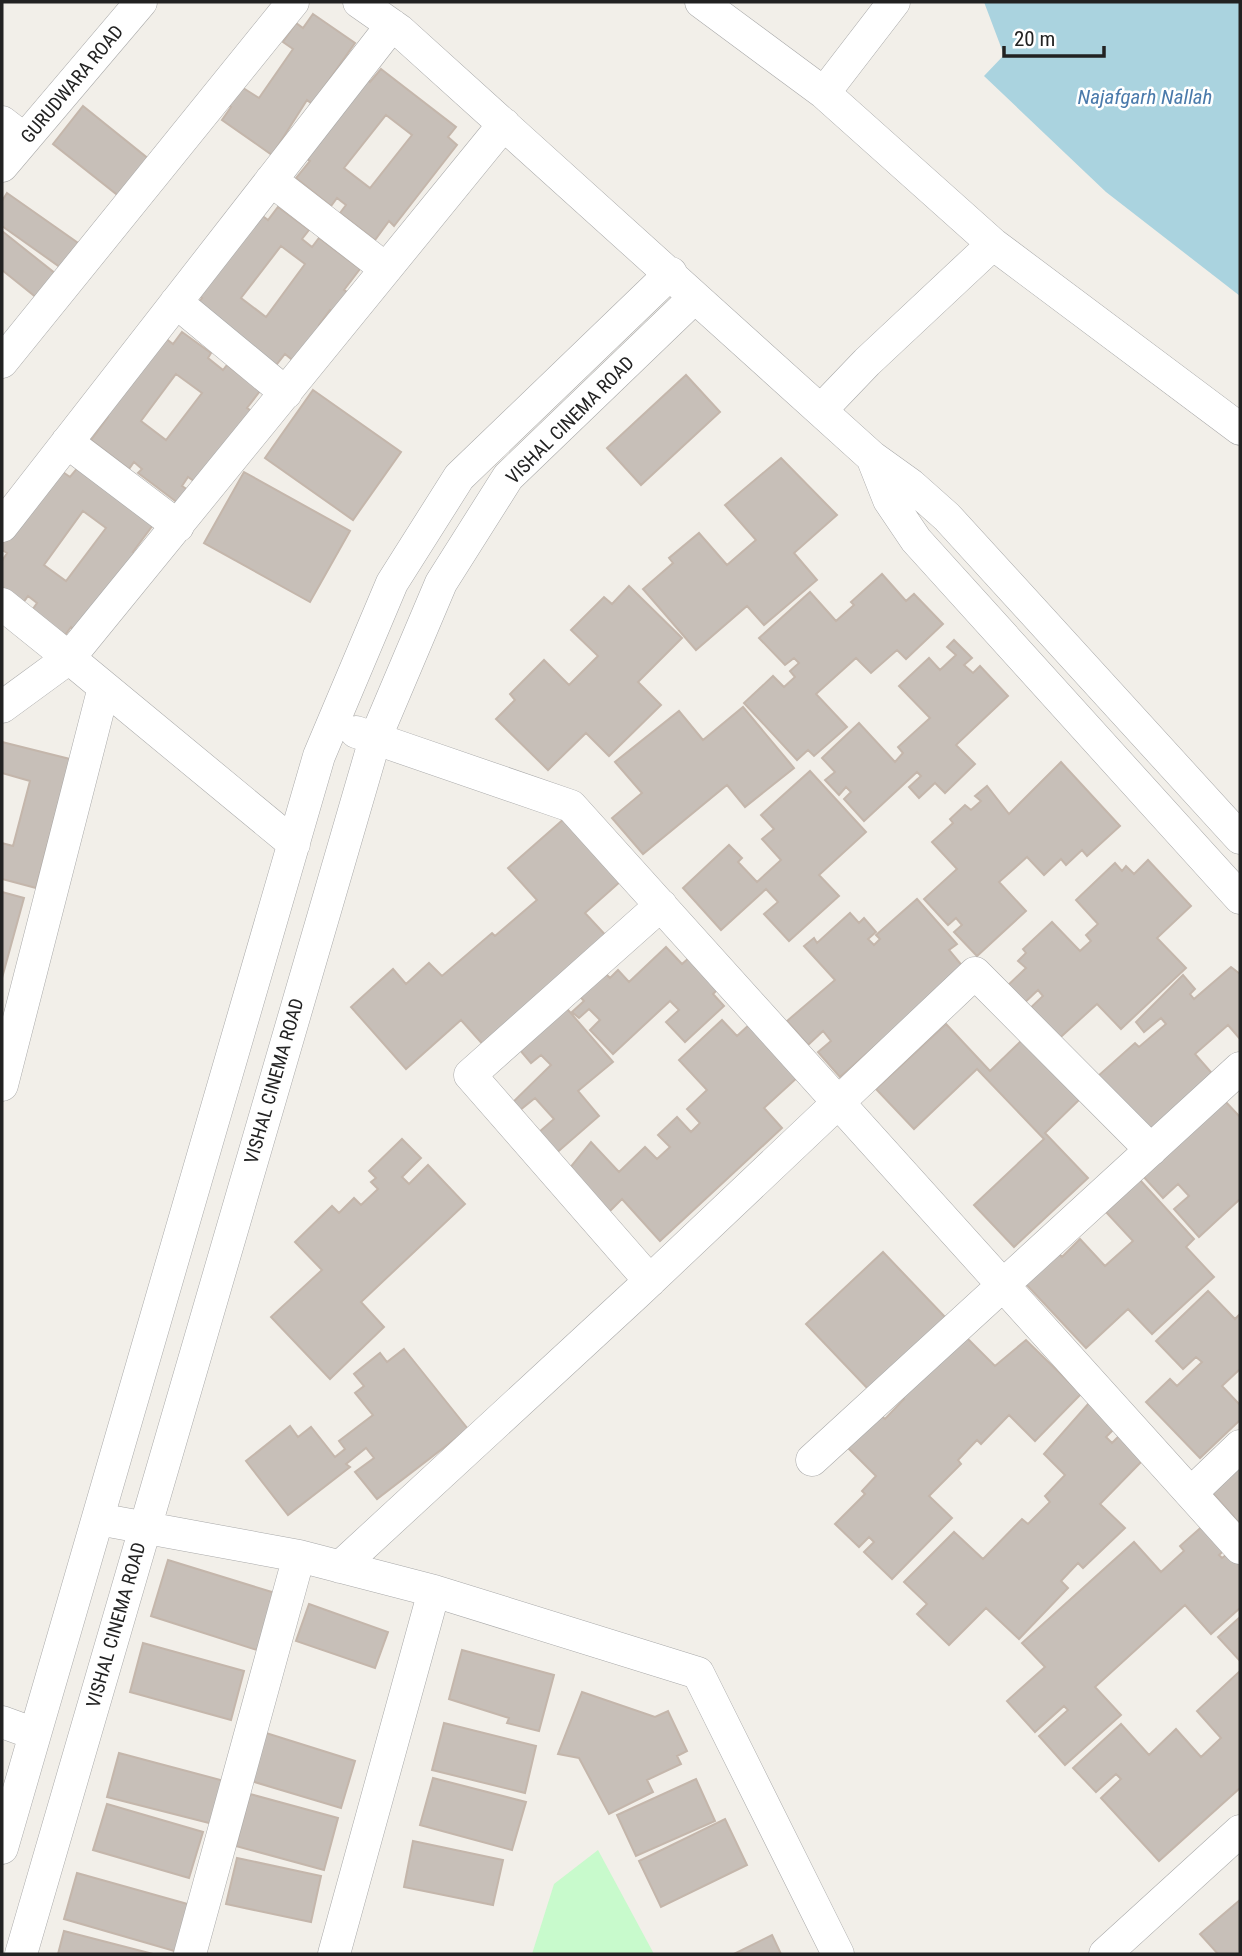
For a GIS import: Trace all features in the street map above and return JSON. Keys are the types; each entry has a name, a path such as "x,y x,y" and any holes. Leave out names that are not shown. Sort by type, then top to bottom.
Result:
{"street":[{"name":"GURUDWARA ROAD","path":"2,166 13,131 141,2"},
{"path":"2,362 293,2"},
{"path":"359,2 392,25 671,273 694,298 822,409 872,457 911,485 947,517 1240,838"},
{"path":"701,2 824,93 993,244 1240,429"},
{"path":"824,93 894,2"},
{"path":"2,526 392,25"},
{"path":"2,707 69,658 504,124"},
{"path":"271,180 386,269"},
{"path":"822,409 867,362 993,244"},
{"name":"VISHAL CINEMA ROAD","path":"2,1848 293,844 319,756 332,724 392,583 459,477 671,273"},
{"name":"VISHAL CINEMA ROAD","path":"21,1954 375,739 441,583 508,477 694,298"},
{"path":"176,302 286,393"},
{"path":"67,442 178,526"},
{"path":"872,457 890,500 916,540 1240,898"},
{"path":"2,604 293,844"},
{"path":"2,1085 104,687"},
{"path":"332,724 571,806 1240,1549"},
{"path":"650,1281 470,1074 661,905"},
{"path":"340,1567 650,1281 975,973 1151,1150"},
{"path":"812,1460 1240,1068"},
{"path":"1191,1493 1240,1446"},
{"path":"98,1520 299,1556 434,1591 698,1673 838,1954"},
{"path":"190,1954 299,1556"},
{"path":"334,1954 434,1591"},
{"path":"2,1722 36,1734"},
{"path":"1105,1954 1240,1831"},
{"path":"2,1951 6,1954"}],"green space":[{"path":"598,1850 654,1954 532,1954 554,1884"}],"water":[{"name":"Najafgarh Nallah","path":"984,2 1240,2 1240,296 1106,192 984,76 1004,55"}],"building":[{"path":"313,14 355,43 312,104 307,100 272,155 222,120 231,107 227,104 240,86 259,98 293,49 283,42 296,23 303,28"},
{"path":"381,69 456,127 448,137 457,145 394,226 389,221 375,240 340,213 346,205 337,198 331,206 296,178 310,161 301,155 363,76 370,82","holes":["386,115 412,135 370,188 344,168"]},
{"path":"83,106 150,160 120,197 53,144"},
{"path":"7,193 81,245 64,270 2,226 2,201"},
{"path":"278,207 309,230 302,239 312,247 319,238 360,269 344,290 349,293 334,312 330,310 319,325 326,330 296,363 285,354 273,369 193,310 202,298 194,293 260,214 268,220","holes":["281,246 305,264 266,317 241,298"]},
{"path":"2,231 56,274 37,298 2,270"},
{"path":"182,332 211,353 208,358 223,370 227,365 260,391 247,408 253,412 198,484 188,477 182,486 188,490 178,503 138,473 142,469 134,462 129,469 91,440 108,417 105,415 165,338 173,344","holes":["176,374 202,393 166,440 141,421"]},
{"path":"686,375 720,412 641,485 607,448"},
{"path":"313,390 401,452 353,520 265,458"},
{"path":"781,458 837,515 794,553 817,580 764,625 747,606 696,650 643,589 673,563 669,558 699,533 727,565 756,540 725,505"},
{"path":"79,466 156,521 133,552 141,557 83,637 71,627 63,638 30,613 37,603 28,596 18,610 2,594 2,561 7,553 2,550 2,542 60,470 70,477","holes":["83,511 106,528 66,581 44,565"]},
{"path":"244,472 350,531 310,602 204,543"},
{"path":"882,574 906,601 914,594 943,624 906,659 897,650 871,673 856,658 816,694 847,727 814,756 808,750 797,760 744,703 773,676 784,687 795,677 790,671 799,663 794,658 785,665 759,638 810,592 836,621 854,605 851,602"},
{"path":"629,586 682,638 638,682 661,705 609,756 586,733 548,770 496,719 515,700 510,694 544,660 569,685 598,656 571,630 604,597 612,604"},
{"path":"954,640 972,658 964,665 973,673 980,666 1008,696 956,745 975,764 945,793 935,783 919,798 909,787 921,776 917,772 864,821 844,799 851,792 846,787 839,795 825,780 835,772 822,758 859,723 895,762 903,753 898,747 930,718 899,686 929,658 940,670 956,655 947,647"},
{"path":"743,707 794,768 745,807 727,785 643,854 612,818 642,793 615,762 679,711 703,740"},
{"path":"2,742 70,759 36,888 2,879 2,843 13,846 30,781 2,773"},
{"path":"1061,762 1120,826 1087,856 1082,850 1066,865 1061,859 1044,875 1027,857 999,882 1026,911 977,956 954,932 962,925 956,918 948,925 924,899 957,869 932,842 953,823 950,819 965,805 971,810 981,801 975,796 987,786 1009,814"},
{"path":"810,771 866,832 819,875 839,896 789,941 764,914 778,902 766,889 721,930 683,888 729,845 742,858 738,862 757,882 781,860 762,839 774,829 761,815"},
{"path":"565,818 621,881 585,913 610,940 487,1049 461,1020 406,1069 351,1007 393,969 406,984 429,963 442,976 492,933 495,936 537,900 508,868"},
{"path":"1148,860 1191,906 1157,938 1186,968 1121,1029 1097,1004 1053,1044 1024,1014 1043,996 1038,990 1021,1006 1004,989 1026,968 1018,961 1026,953 1023,949 1052,922 1080,951 1091,941 1086,935 1098,924 1076,900 1115,863 1122,871 1126,866 1134,874"},
{"path":"2,892 24,898 2,978"},
{"path":"917,899 957,944 949,950 964,968 840,1077 818,1052 831,1041 823,1031 808,1045 787,1021 835,980 804,946 814,938 817,943 850,913 859,923 864,918 876,932 868,939 874,945 880,939 876,935"},
{"path":"666,947 682,964 689,958 718,989 713,994 724,1006 685,1042 666,1022 679,1010 670,1001 613,1054 590,1030 600,1020 589,1009 579,1018 572,1012 584,1001 574,990 599,967 610,978 618,970 629,982"},
{"path":"1231,967 1240,974 1240,1039 1228,1025 1195,1054 1216,1078 1149,1136 1098,1076 1135,1043 1139,1047 1166,1024 1161,1018 1144,1032 1136,1022 1183,975 1195,989 1190,994 1194,999"},
{"path":"562,1003 613,1062 578,1091 599,1116 554,1155 511,1104 551,1065 541,1055 531,1063 514,1043","holes":["535,1098 554,1119 538,1133 519,1111"]},
{"path":"722,1020 737,1036 750,1024 799,1076 764,1108 782,1128 660,1241 622,1199 607,1214 569,1169 591,1142 619,1172 645,1147 657,1159 670,1147 658,1135 677,1117 691,1132 700,1123 687,1109 707,1090 679,1060"},
{"path":"946,1024 990,1071 1023,1039 1080,1099 1045,1133 1088,1178 1014,1247 974,1205 1044,1139 977,1069 914,1129 876,1089"},
{"path":"1224,1100 1240,1117 1240,1199 1199,1237 1174,1209 1189,1196 1178,1184 1163,1198 1142,1175"},
{"path":"402,1139 421,1158 402,1177 409,1184 428,1165 465,1204 361,1302 384,1327 330,1379 271,1317 322,1270 295,1242 332,1206 339,1213 354,1198 361,1205 378,1189 371,1182 376,1178 369,1171"},
{"path":"1140,1180 1194,1239 1186,1247 1214,1277 1152,1334 1128,1309 1086,1348 1024,1282 1057,1252 1062,1257 1080,1239 1105,1266 1133,1241 1106,1212"},
{"path":"883,1252 946,1318 870,1391 806,1324"},
{"path":"1208,1291 1235,1319 1240,1314 1240,1369 1222,1386 1240,1405 1240,1420 1200,1458 1146,1402 1170,1379 1177,1386 1202,1362 1196,1357 1183,1369 1156,1341"},
{"path":"962,1333 995,1366 1026,1340 1081,1394 1035,1441 1009,1415 981,1444 977,1440 958,1460 961,1464 929,1496 952,1518 892,1579 864,1552 874,1542 869,1537 859,1547 835,1524 865,1494 862,1491 876,1476 848,1448 880,1415 885,1419 904,1399 901,1396"},
{"path":"404,1349 468,1429 377,1499 355,1472 374,1458 366,1448 346,1464 350,1467 288,1515 246,1461 290,1426 298,1437 311,1427 335,1457 345,1449 339,1441 373,1415 355,1393 364,1386 354,1374 380,1353 387,1362"},
{"path":"1089,1403 1115,1428 1106,1437 1112,1443 1120,1435 1144,1459 1100,1504 1125,1528 1083,1568 1078,1563 1061,1581 1068,1588 1019,1639 986,1608 949,1645 917,1614 927,1604 904,1582 954,1532 983,1559 1022,1519 1028,1524 1050,1502 1045,1496 1065,1475 1044,1454"},
{"path":"1240,1461 1240,1524 1209,1489"},
{"path":"1206,1523 1228,1547 1219,1555 1222,1558 1231,1551 1240,1561 1240,1608 1211,1634 1185,1605 1095,1687 1121,1715 1065,1765 1039,1736 1068,1710 1064,1706 1035,1732 1007,1701 1045,1667 1022,1643 1134,1542 1161,1572 1184,1551 1180,1546"},
{"path":"168,1560 275,1593 257,1650 151,1616"},
{"path":"309,1604 388,1632 375,1668 296,1641"},
{"path":"1240,1617 1240,1661 1218,1637"},
{"path":"143,1643 244,1671 231,1720 130,1692"},
{"path":"462,1650 554,1675 539,1731 507,1723 509,1718 449,1699"},
{"path":"1240,1671 1240,1788 1159,1861 1101,1798 1121,1779 1116,1774 1096,1792 1073,1768 1121,1724 1149,1755 1176,1729 1201,1757 1221,1738 1197,1711"},
{"path":"582,1692 655,1717 668,1711 687,1751 677,1756 681,1764 647,1780 653,1792 609,1814 579,1758 558,1754"},
{"path":"444,1723 536,1746 525,1793 432,1770"},
{"path":"266,1733 355,1761 341,1808 251,1781"},
{"path":"119,1753 228,1782 217,1825 107,1797"},
{"path":"433,1778 526,1802 512,1850 420,1825"},
{"path":"696,1779 715,1821 636,1856 617,1815"},
{"path":"250,1794 338,1818 324,1870 236,1846"},
{"path":"107,1804 203,1832 189,1878 93,1850"},
{"path":"725,1819 747,1865 661,1907 639,1861"},
{"path":"413,1841 503,1860 493,1905 404,1887"},
{"path":"237,1858 321,1876 311,1922 226,1904"},
{"path":"77,1873 191,1905 178,1952 64,1919"},
{"path":"1240,1900 1240,1954 1218,1954 1200,1934"},
{"path":"64,1931 153,1954 58,1954"},
{"path":"772,1935 781,1954 734,1954"}]}
